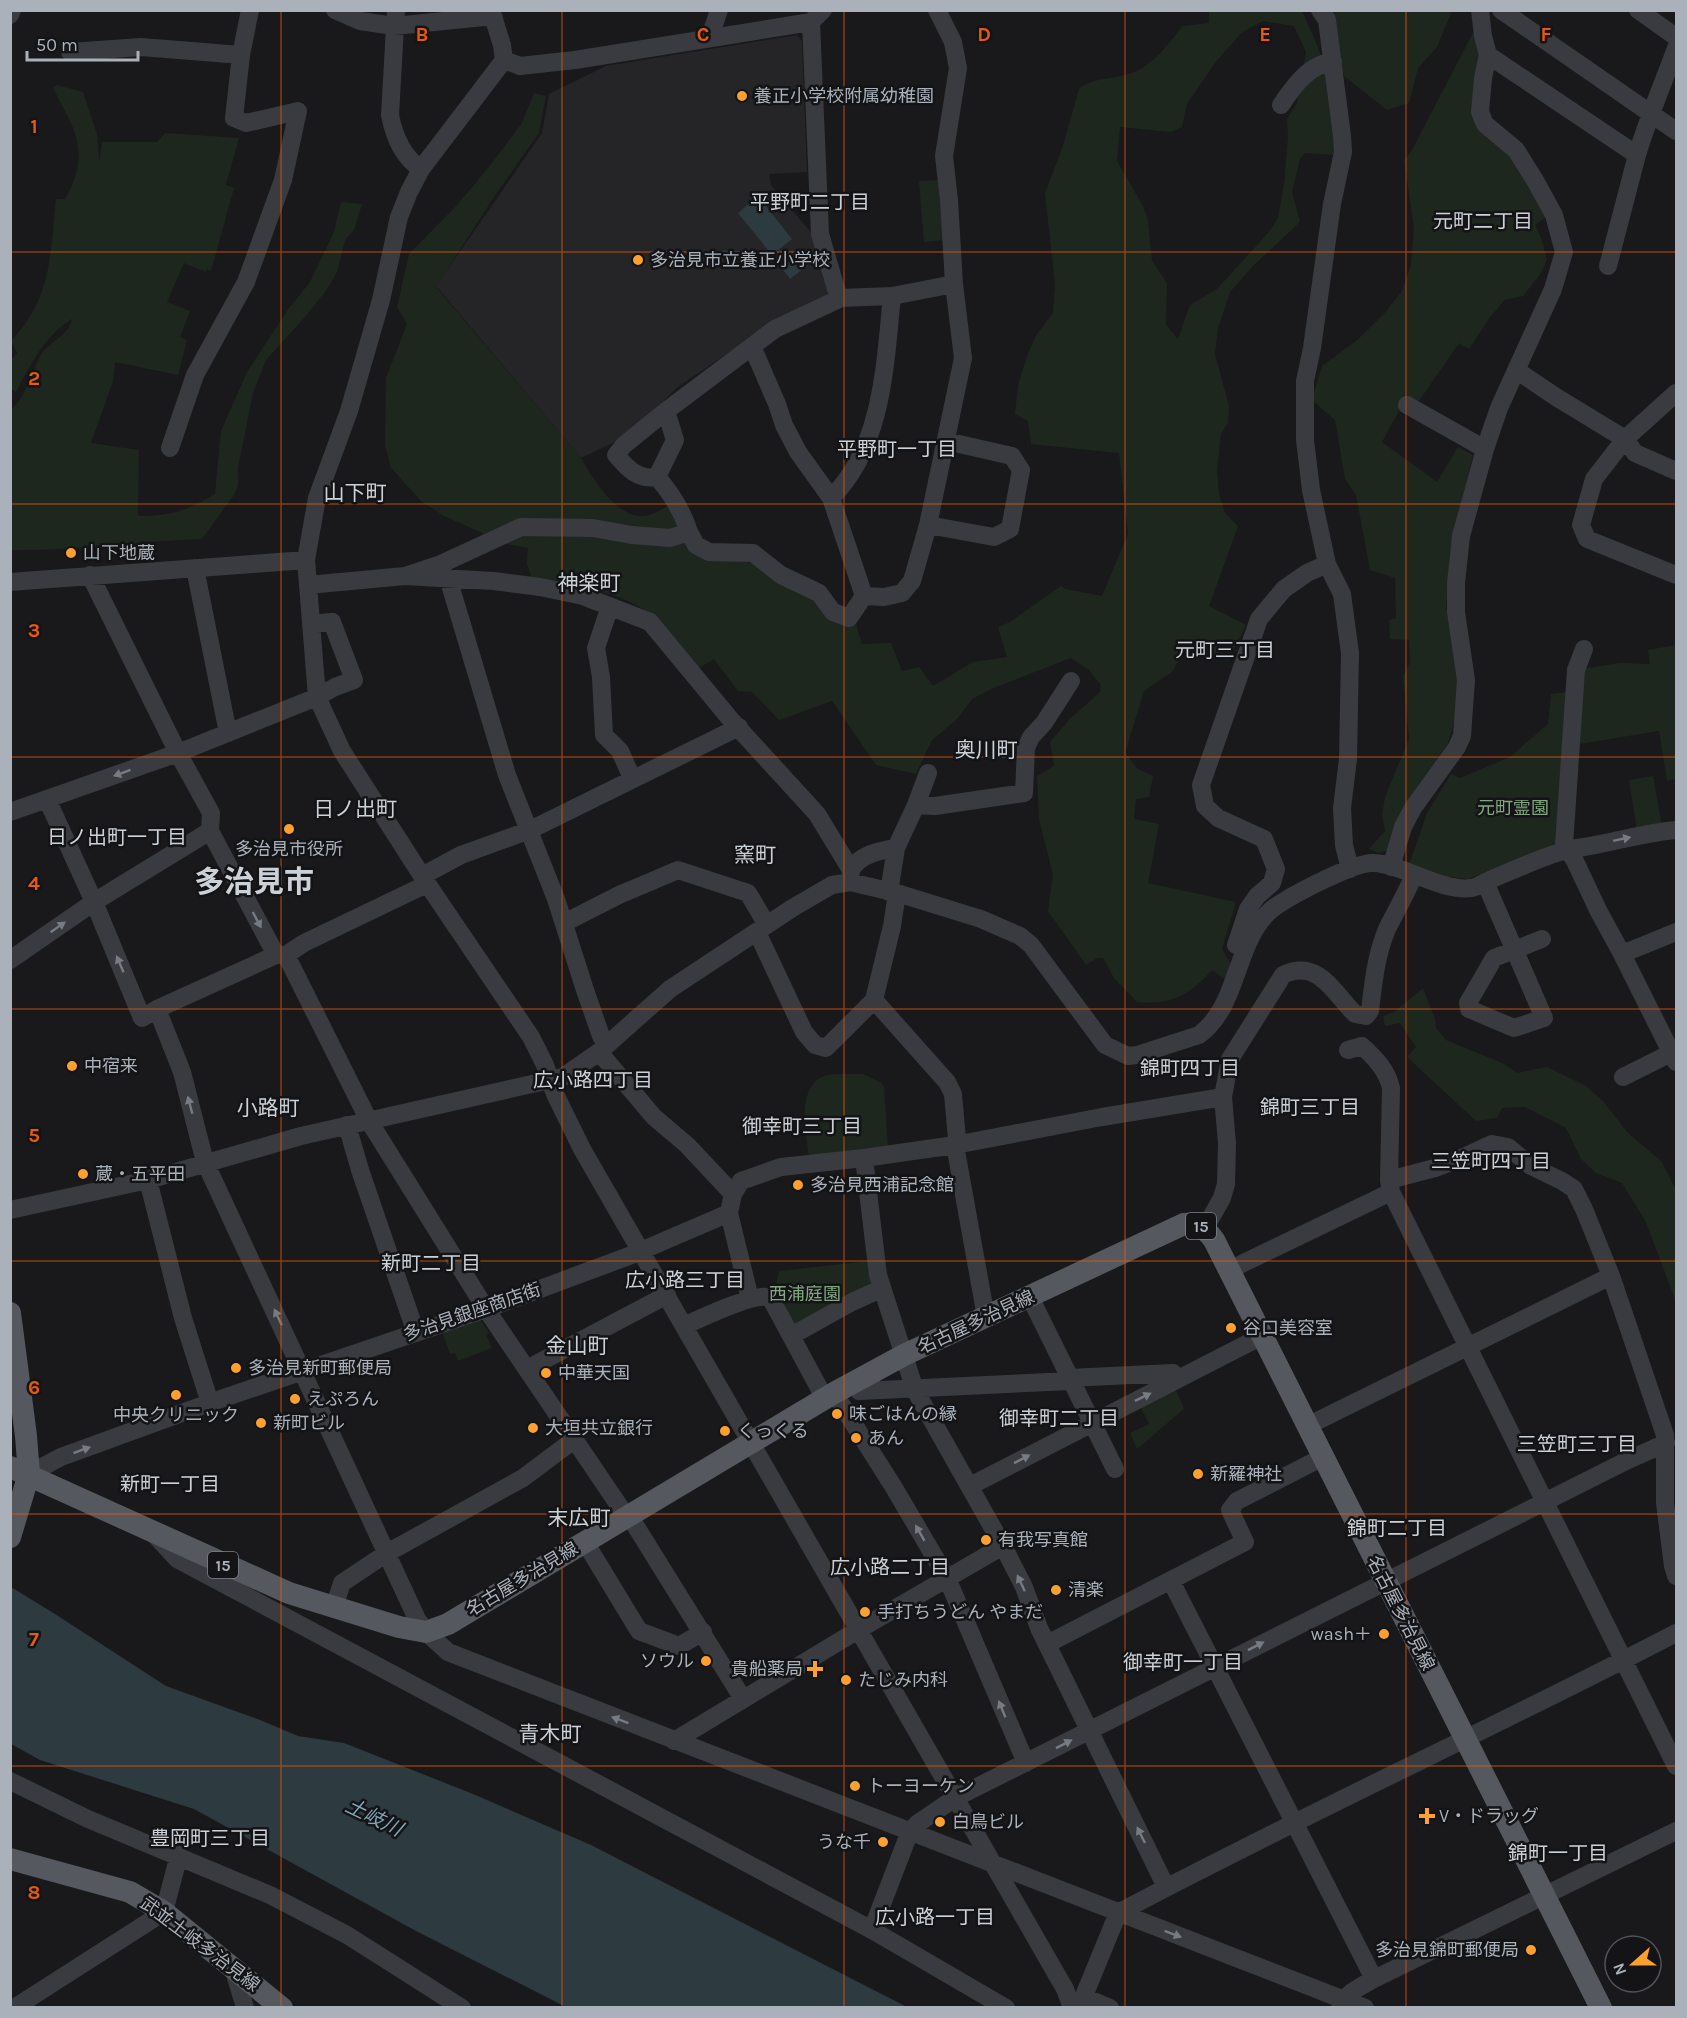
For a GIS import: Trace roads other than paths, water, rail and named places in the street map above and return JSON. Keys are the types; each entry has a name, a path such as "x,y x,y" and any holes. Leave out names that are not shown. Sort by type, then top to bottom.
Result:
{"main road":[{"name":"名古屋多治見線","path":"426,1632 448,1624 829,1396 904,1355 1184,1224 1194,1223 1205,1228 1214,1240 1601,2007"},
{"path":"10,1313 26,1436 20,1470 23,1497 10,1537"},
{"name":"15","path":"20,1470 153,1533 289,1593 399,1627 426,1632"},
{"name":"武並土岐多治見線","path":"10,1859 130,1892 164,1912 282,2007"}],"street":[{"path":"10,15 12,10"},
{"path":"170,448 195,375 246,282 283,180 298,111 246,123 234,118 241,55 250,10"},
{"path":"335,10 360,21 395,18 484,17 492,14 502,45 504,60 421,169 399,217 381,300 356,389 317,498 306,560 317,698 342,751 425,880 531,1037 582,1149 1065,1989 1078,2004 1110,2007"},
{"path":"710,37 719,10"},
{"path":"864,596 884,597 902,594 912,581 928,525 963,358 954,284 944,156 958,68 953,42 937,10"},
{"path":"1320,10 1327,20 1343,152 1332,204 1305,381 1305,440 1311,490 1327,564 1342,594 1350,653 1348,759 1342,808 1344,845 1350,869"},
{"path":"1391,867 1403,827 1413,808 1457,747 1462,736 1466,680 1456,612 1456,583 1461,536 1499,408 1553,289 1564,252 1554,215 1536,182 1516,150 1485,124 1480,111 1488,55 1480,10"},
{"path":"1501,10 1677,131"},
{"path":"1638,10 1677,37"},
{"path":"504,60 520,66 575,60 817,16 820,234 839,299"},
{"path":"395,18 390,116 404,152 410,162 421,169"},
{"path":"70,52 141,47 241,55"},
{"path":"1608,266 1650,112 1677,48"},
{"path":"1488,55 1637,155"},
{"path":"1281,105 1295,84 1323,63 1333,62"},
{"path":"657,477 648,478 630,472 616,455 624,445 666,411 775,329 839,299 892,296 954,284"},
{"path":"831,498 844,486 862,454 873,419 882,381 892,296"},
{"path":"752,346 784,425 798,452 831,498 864,596"},
{"path":"1516,370 1625,439 1635,453 1677,471"},
{"path":"1677,393 1625,439 1594,479 1581,525 1587,539 1677,575"},
{"path":"1407,405 1485,449"},
{"path":"657,477 675,440 666,411"},
{"path":"928,525 994,537 1010,529 1021,470 1012,456 946,441"},
{"path":"657,477 671,493 684,515 696,545 709,552 753,553 781,575 819,593 833,612 849,618 864,596"},
{"path":"405,576 441,564 521,527 593,528 632,535 670,538 689,532"},
{"path":"10,582 306,560"},
{"path":"1238,970 1235,949 1248,909 1257,896 1272,882 1276,869 1264,839 1226,823 1205,806 1201,785 1259,619 1284,589 1307,573 1327,564"},
{"path":"195,568 228,733"},
{"path":"90,575 178,753 211,813 210,831 281,955 369,1120 486,1309 635,1525 743,1699"},
{"path":"308,585 405,576 540,587 583,597 650,622 731,720 817,814 850,876 981,919 1020,936 1031,945 1105,1045 1128,1056 1199,1035 1208,1029 1216,1019 1254,930 1261,919 1297,894 1350,869 1373,862 1456,887 1471,888 1568,851 1677,830"},
{"path":"448,578 507,775 564,923 603,1048 654,1117 687,1145 733,1194"},
{"path":"610,606 597,648 604,735 620,751 632,778"},
{"path":"10,812 178,753 354,681 332,622 311,624"},
{"path":"1584,649 1576,670 1564,845 1574,859 1674,1058 1623,1077"},
{"path":"916,805 935,806 1024,793 1026,748 1031,737 1044,723 1071,681"},
{"path":"150,1014 281,955 425,880 461,855 530,830 739,727"},
{"path":"564,923 619,895 678,870 748,893 804,1032 815,1045 826,1048 874,1000 892,926 896,848 928,773"},
{"path":"47,799 94,902 182,1072 205,1162 417,1619 426,1632 448,1652 458,1657 993,1863 1342,2003 1365,2007"},
{"path":"10,960 94,902 210,831"},
{"path":"10,1210 148,1180 205,1162 347,1125 550,1080 570,1072 603,1048 670,989 762,928 850,876 859,860 874,853 896,848"},
{"path":"1205,1228 1222,1198 1226,1184 1227,1143 1223,1097 1230,1059 1284,975 1295,969 1307,970 1321,977 1355,1014 1366,1016 1370,1011 1379,952 1386,931 1414,875"},
{"path":"1485,882 1514,950 1544,1017 1514,1028 1469,1009 1468,1003 1494,958 1514,950 1542,939"},
{"path":"1623,954 1676,932"},
{"path":"874,1000 947,1082 953,1094 957,1139 955,1145 986,1317"},
{"path":"1348,1050 1362,1046 1379,1063 1389,1080 1391,1088 1390,1186 1677,1766"},
{"path":"750,1299 729,1213 733,1194 741,1181 781,1167 955,1145 1223,1097"},
{"path":"347,1125 360,1170 416,1333"},
{"path":"1229,1270 1390,1186 1492,1144 1508,1147 1530,1166 1562,1180 1574,1189 1611,1276 1665,1435 1665,1503 1673,1566 1677,1576"},
{"path":"864,1158 881,1289 915,1390 1004,1546 1024,1587 1047,1644 1167,1887"},
{"path":"148,1180 183,1318 210,1403"},
{"name":"多治見銀座商店街","path":"20,1470 302,1370 486,1309 641,1251 729,1213"},
{"path":"1307,1426 1611,1276"},
{"path":"791,1336 852,1302 881,1289"},
{"path":"527,1369 667,1295"},
{"path":"684,1326 750,1299 764,1295 770,1297 791,1336 829,1396 893,1486 947,1578 1026,1763"},
{"path":"1030,1297 1115,1469"},
{"path":"970,1486 1262,1336"},
{"path":"859,1391 915,1390 1173,1373"},
{"path":"334,1607 342,1583 387,1552 523,1478 575,1440"},
{"path":"873,1930 910,1831 955,1798 1385,1581 1666,1443"},
{"path":"1047,1644 1245,1542 1230,1510 1237,1501 1323,1457"},
{"path":"153,1533 177,1560 873,1930 1006,2007"},
{"path":"585,1542 639,1631 679,1646 703,1632"},
{"path":"674,1741 858,1630 1004,1546"},
{"path":"1172,1581 1374,1979"},
{"path":"1078,2004 1118,1913 1294,1823 1546,1700 1677,1632"},
{"path":"10,1781 81,1815 270,1895 347,1935 462,2007"},
{"path":"1342,2003 1354,1990 1374,1979 1677,1831"},
{"path":"14,2007 164,1912 178,1855"},
{"path":"233,1967 245,2007"}],"water":[{"path":"758,196 792,239 772,255 738,213"},
{"path":"800,249 811,263 790,279 780,266"},
{"name":"土岐川","path":"11,1587 166,1686 298,1736 344,1743 473,1794 591,1845 907,2007 566,2007 416,1931 194,1809 40,1760 11,1744"}],"place":[{"name":"養正小学校附属幼稚園","path":"742,96"},
{"name":"多治見市立養正小学校","path":"638,260"},
{"name":"山下地蔵","path":"71,553"},
{"name":"多治見市役所","path":"289,829"},
{"name":"中宿来","path":"72,1066"},
{"name":"蔵・五平田","path":"83,1174"},
{"name":"多治見西浦記念館","path":"798,1185"},
{"name":"谷口美容室","path":"1231,1328"},
{"name":"多治見新町郵便局","path":"236,1368"},
{"name":"中華天国","path":"546,1373"},
{"name":"中央クリニック","path":"176,1395"},
{"name":"えぷろん","path":"295,1399"},
{"name":"味ごはんの縁","path":"837,1414"},
{"name":"新町ビル","path":"261,1423"},
{"name":"大垣共立銀行","path":"533,1428"},
{"name":"くっくる","path":"725,1431"},
{"name":"あん","path":"856,1438"},
{"name":"新羅神社","path":"1198,1474"},
{"name":"有我写真館","path":"986,1540"},
{"name":"清楽","path":"1056,1590"},
{"name":"手打ちうどん やまだ","path":"865,1612"},
{"name":"wash＋","path":"1384,1634"},
{"name":"ソウル","path":"706,1661"},
{"name":"貴船薬局","path":"815,1669"},
{"name":"たじみ内科","path":"846,1680"},
{"name":"トーヨーケン","path":"855,1786"},
{"name":"V・ドラッグ","path":"1427,1816"},
{"name":"白鳥ビル","path":"940,1822"},
{"name":"うな千","path":"883,1842"},
{"name":"多治見錦町郵便局","path":"1531,1950"}],"district":[{"name":"平野町二丁目","path":"810,202"},
{"name":"元町二丁目","path":"1483,221"},
{"name":"平野町一丁目","path":"897,449"},
{"name":"山下町","path":"355,493"},
{"name":"神楽町","path":"589,583"},
{"name":"元町三丁目","path":"1225,650"},
{"name":"奥川町","path":"986,750"},
{"name":"日ノ出町","path":"355,809"},
{"name":"日ノ出町一丁目","path":"117,837"},
{"name":"窯町","path":"755,855"},
{"name":"多治見市","path":"254,882"},
{"name":"錦町四丁目","path":"1190,1068"},
{"name":"広小路四丁目","path":"593,1080"},
{"name":"錦町三丁目","path":"1310,1107"},
{"name":"小路町","path":"268,1108"},
{"name":"御幸町三丁目","path":"802,1126"},
{"name":"三笠町四丁目","path":"1491,1161"},
{"name":"新町二丁目","path":"431,1263"},
{"name":"広小路三丁目","path":"685,1280"},
{"name":"金山町","path":"577,1346"},
{"name":"御幸町二丁目","path":"1059,1418"},
{"name":"三笠町三丁目","path":"1577,1444"},
{"name":"新町一丁目","path":"170,1484"},
{"name":"末広町","path":"579,1518"},
{"name":"錦町二丁目","path":"1397,1528"},
{"name":"広小路二丁目","path":"890,1567"},
{"name":"御幸町一丁目","path":"1183,1662"},
{"name":"青木町","path":"550,1734"},
{"name":"豊岡町三丁目","path":"210,1838"},
{"name":"錦町一丁目","path":"1558,1853"},
{"name":"広小路一丁目","path":"935,1917"}],"park label":[{"name":"元町霊園","path":"1513,808"},
{"name":"西浦庭園","path":"805,1294"}]}
